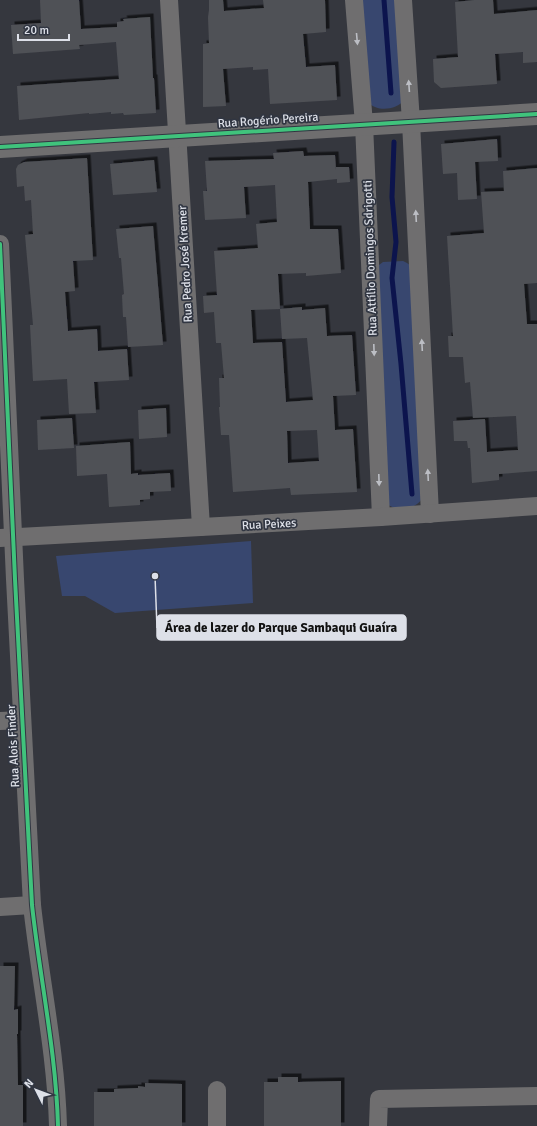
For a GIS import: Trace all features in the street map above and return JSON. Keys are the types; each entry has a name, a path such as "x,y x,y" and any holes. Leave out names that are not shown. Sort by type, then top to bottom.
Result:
{"street":[{"name":"Rua Pedro José Kremer","path":"169,0 201,527"},
{"name":"Rua Attílio Domingos Sdrigotti","path":"354,0 364,124 381,517"},
{"path":"403,0 411,122 430,514"},
{"name":"Rua Rogério Pereira","path":"0,147 537,114"},
{"name":"Rua Alois Finder","path":"0,244 7,538 22,720 32,905 36,946 54,1067 57,1093 58,1126"},
{"name":"Rua Peixes","path":"7,538 381,517 537,506"},
{"path":"0,721 22,720"},
{"path":"0,907 32,905"},
{"path":"217,1090 217,1126"},
{"path":"378,1126 379,1099 537,1096"}],"shaded area":[{"path":"361,0 396,0 404,100 392,108 377,108 369,103"},
{"path":"403,261 411,266 421,500 414,506 399,509 386,503 379,265 383,262"},
{"path":"251,541 253,603 115,613 85,596 62,596 56,556"}],"building":[{"path":"40,0 79,0 81,29 117,27 117,22 124,21 123,19 150,17 156,113 124,115 123,113 111,114 111,112 89,113 19,120 17,86 119,79 116,42 79,45 80,49 13,54 11,25 41,23"},
{"path":"209,0 223,0 224,11 264,8 263,0 325,0 326,32 303,34 306,67 335,65 337,100 270,104 268,69 253,70 253,67 223,69 226,106 203,107 203,44 209,43"},
{"path":"493,0 494,14 537,10 537,62 523,63 523,52 495,54 497,84 441,88 434,82 433,59 458,57 455,2"},
{"path":"497,139 498,161 475,162 477,199 458,200 457,173 443,174 441,144"},
{"path":"303,151 304,156 335,155 336,170 336,167 349,167 350,182 337,183 337,179 308,182 310,229 338,229 341,273 306,276 306,273 278,274 280,309 302,307 302,310 325,308 327,336 352,335 356,395 333,396 335,430 353,429 357,492 291,495 290,488 233,492 229,435 221,435 219,378 224,378 221,343 216,343 214,312 204,313 203,296 217,295 214,251 258,248 256,224 277,222 275,185 244,187 246,218 205,220 203,191 207,191 205,161 274,159 273,153","holes":["280,309 282,339 307,338 313,400 286,402 282,342 253,343 251,310","317,430 319,461 288,463 287,431"]},
{"path":"87,158 93,260 73,261 75,291 65,292 68,331 97,329 98,351 127,349 129,380 94,382 96,413 69,414 67,379 33,381 30,325 33,325 25,235 33,234 31,200 25,201 24,186 17,187 16,169 18,165 24,162"},
{"path":"154,160 157,192 113,195 110,164"},
{"path":"537,168 537,283 524,284 527,324 537,324 537,471 499,474 499,480 472,483 470,448 468,448 467,441 454,441 453,421 485,419 487,452 518,450 516,416 473,418 470,382 465,383 463,357 449,357 448,336 453,336 447,236 484,233 481,192 504,191 503,171"},
{"path":"153,226 163,345 128,347 126,317 123,317 122,295 124,294 121,258 119,258 116,229"},
{"path":"166,408 167,437 139,439 138,410"},
{"path":"72,418 74,448 38,450 37,420"},
{"path":"130,442 131,474 170,473 171,491 150,492 150,499 140,500 140,505 109,507 107,474 77,476 76,446"},
{"path":"0,966 15,966 14,1010 18,1009 18,1085 23,1085 23,1126 0,1126"},
{"path":"278,1077 298,1077 298,1082 341,1081 341,1126 264,1126 264,1082 278,1082"},
{"path":"145,1083 182,1084 182,1126 94,1126 94,1092 114,1092 114,1089 138,1088 138,1086 145,1087"}],"waterway":[{"path":"384,0 391,93"},
{"path":"394,142 392,197 396,242 392,278 412,494"}],"cycle path":[{"path":"0,147 537,114"},
{"path":"0,244 15,579 32,905 51,1043 57,1098 58,1126"}],"place":[{"name":"Área de lazer do Parque Sambaqui Guaíra","path":"155,576"}]}
